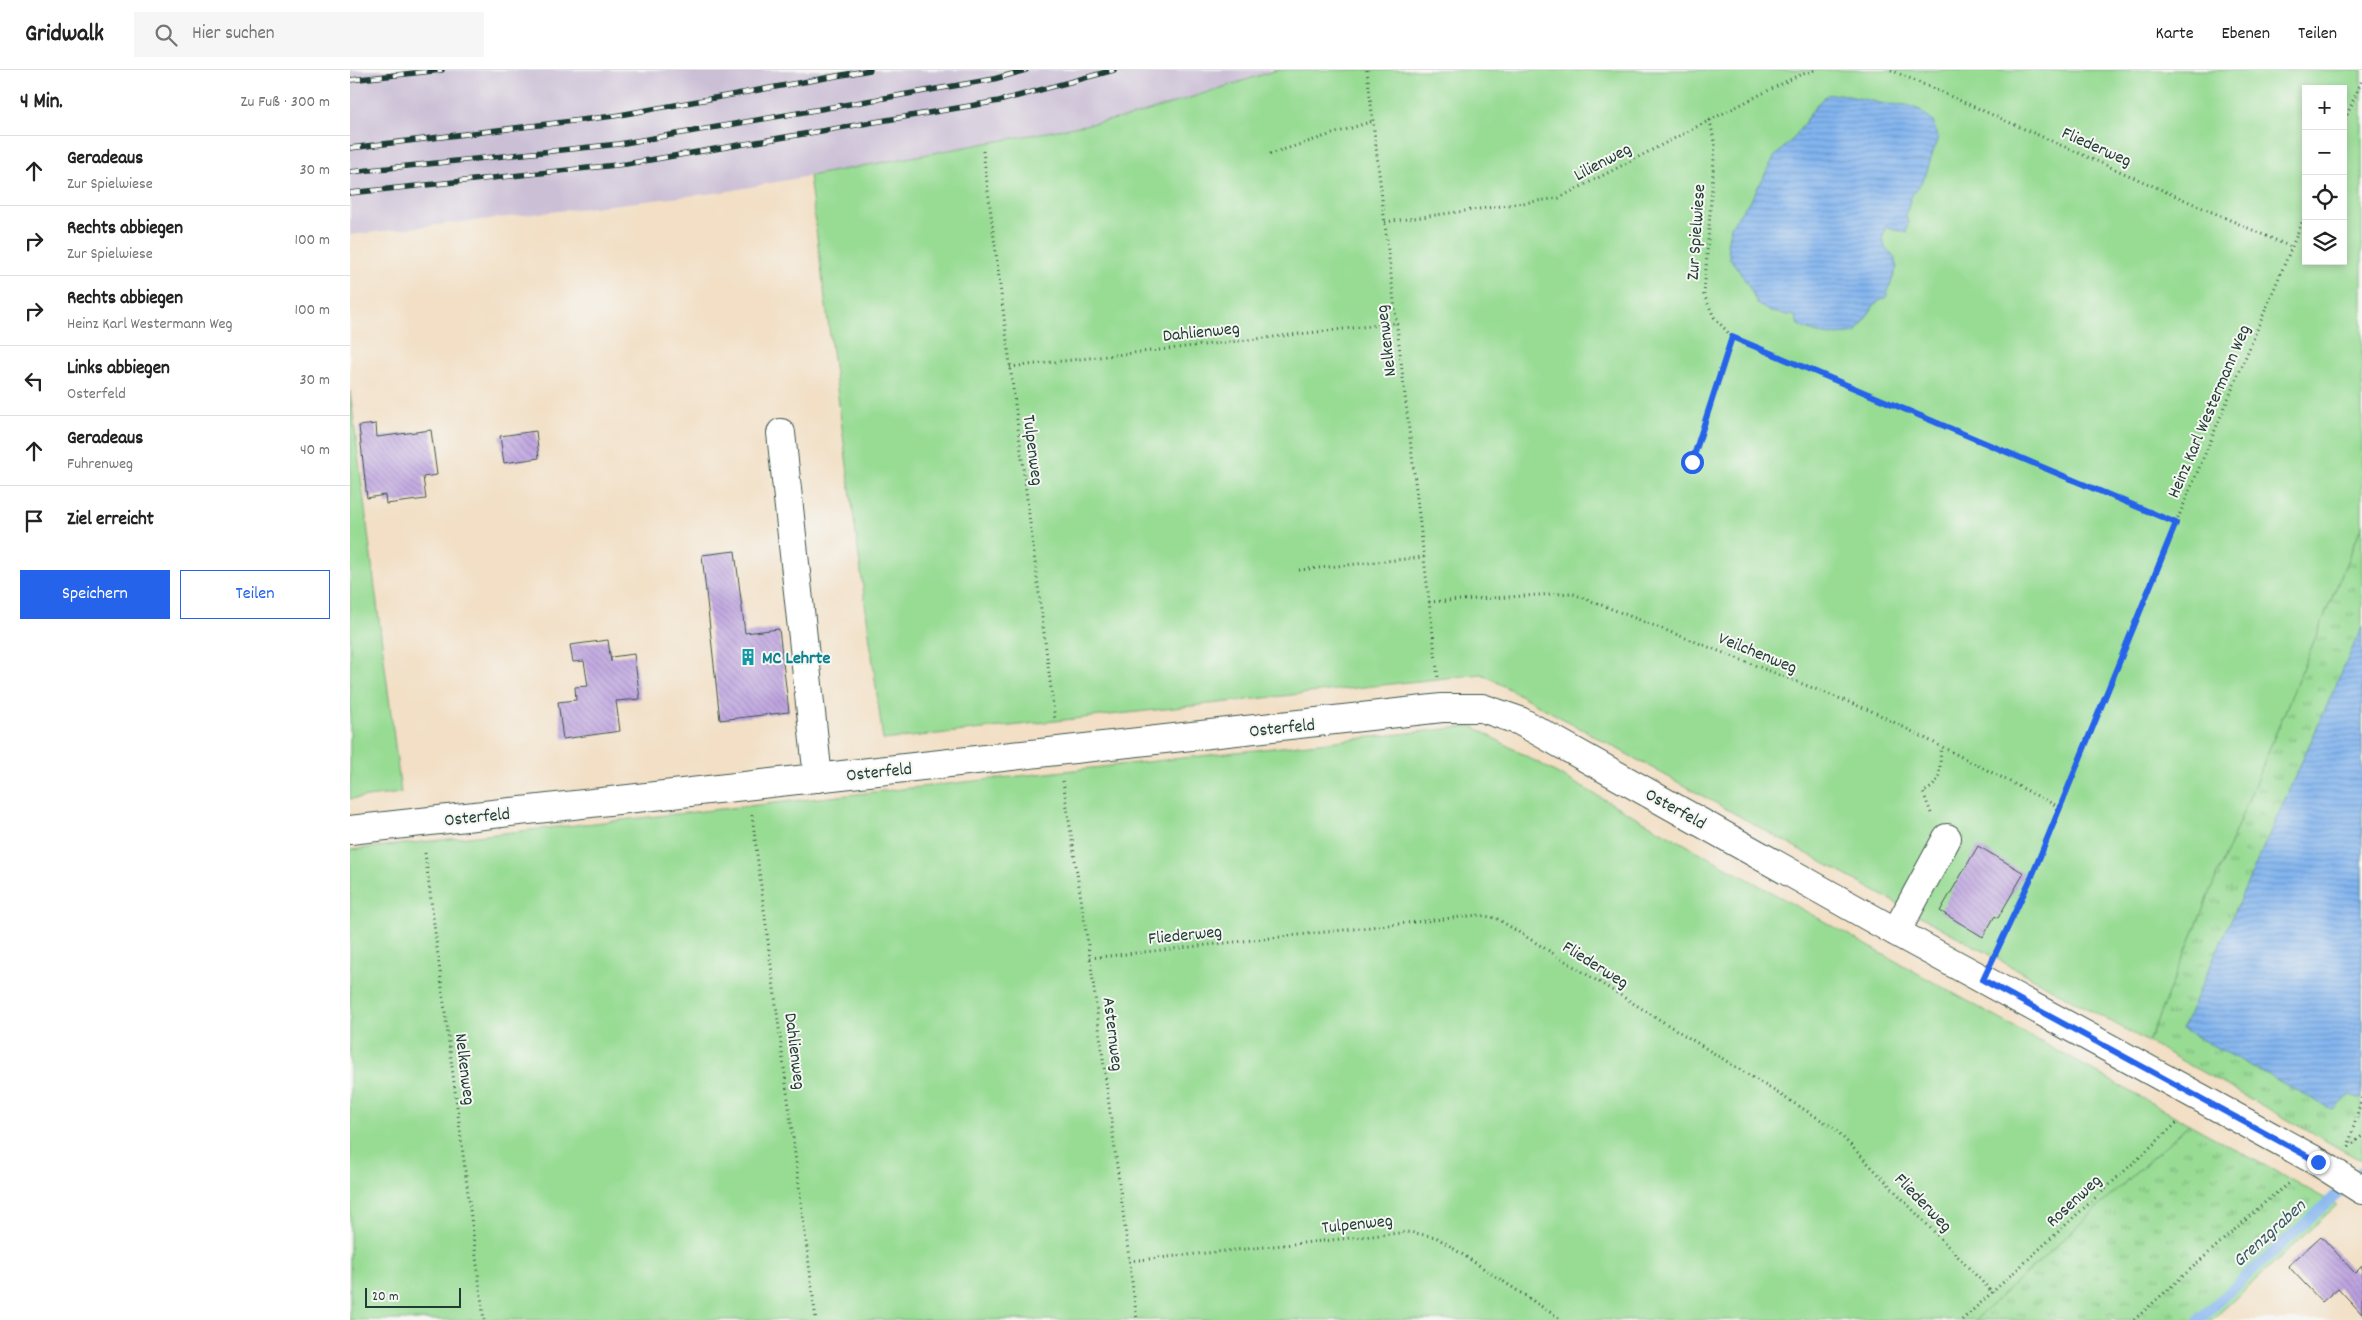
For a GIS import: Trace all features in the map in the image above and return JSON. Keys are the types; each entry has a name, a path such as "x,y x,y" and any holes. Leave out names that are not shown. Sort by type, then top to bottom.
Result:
{"street":[{"path":"781,434 818,778"},
{"name":"Osterfeld","path":"350,830 1442,708 1482,708 1520,721 1896,932 2326,1168 2362,1190"},
{"path":"1896,932 1947,838"}],"path":[{"name":"Nelkenweg","path":"1367,70 1442,708"},
{"name":"Lilienweg","path":"1384,222 1559,198 1797,76 1815,70"},
{"name":"Fliederweg","path":"1891,70 2291,247"},
{"path":"2347,115 2362,80"},
{"name":"Zur Spielwiese","path":"1710,120 1715,145 1704,295 1714,317 1732,337 2176,523"},
{"path":"1270,154 1373,121"},
{"name":"Tulpenweg","path":"983,150 1059,752"},
{"name":"Heinz Karl Westermann Weg","path":"1983,980 2032,876 2176,523 2303,220"},
{"name":"Dahlienweg","path":"1010,367 1396,323"},
{"path":"1692,462 1732,337"},
{"path":"1299,570 1424,557"},
{"name":"Veilchenweg","path":"1429,602 1571,593 1874,712 2059,807"},
{"path":"1940,746 1940,776 1931,789 1923,792 1937,829 1947,838"},
{"name":"Asternweg","path":"1059,752 1090,958 1137,1320"},
{"name":"Dahlienweg","path":"748,785 816,1320"},
{"name":"Nelkenweg","path":"421,822 484,1320"},
{"name":"Fliederweg","path":"1090,958 1479,916 1496,918 1834,1128 1992,1292"},
{"path":"2348,1148 2362,1097"},
{"name":"Rosenweg","path":"1962,1320 2202,1099"},
{"path":"2134,1320 2271,1197 2326,1168"},
{"name":"Tulpenweg","path":"1129,1261 1409,1232 1436,1237 1562,1320"}],"shaded area":[{"path":"350,70 1277,70 1133,116 723,192 350,235"}],"green space":[{"path":"1277,70 2362,70 2362,525 2148,1042 1482,674 883,740 809,176 1133,116"},
{"path":"350,391 401,793 350,799"},
{"path":"2362,525 2362,1161 2148,1042"},
{"path":"1472,726 2189,1124 1975,1320 350,1320 350,850"},
{"path":"2189,1124 2337,1205 2212,1320 1975,1320"}],"water":[{"path":"1840,94 1885,104 1907,105 1920,110 1933,122 1938,137 1925,177 1911,197 1906,215 1908,223 1906,233 1886,226 1883,237 1885,248 1894,256 1897,267 1886,297 1875,304 1856,333 1833,335 1805,329 1798,325 1795,316 1771,312 1758,305 1749,286 1730,258 1727,244 1731,226 1753,196 1775,156 1794,138 1817,104 1827,95"},
{"path":"2362,627 2362,1099 2350,1095 2333,1110 2182,1029"}],"building":[{"path":"376,424 377,437 431,430 437,475 423,477 426,499 386,504 385,495 367,498 359,426"},
{"path":"536,431 539,458 504,463 500,436"},
{"name":"MC Lehrte","path":"735,551 745,633 779,629 789,712 720,720 702,555"},
{"path":"608,640 611,662 611,657 634,654 640,699 616,701 620,731 563,739 558,702 576,700 575,687 588,686 584,661 573,662 570,645"},
{"path":"1978,846 2024,873 1998,918 1995,916 1983,937 1940,911"},
{"path":"2321,1236 2355,1273 2362,1266 2362,1314 2338,1288 2322,1302 2288,1266"}],"waterway":[{"name":"Grenzgraben","path":"2198,1320 2362,1171"}],"railway":[{"path":"350,80 442,70"},
{"path":"350,148 614,116 870,70"},
{"path":"350,172 619,144 994,79 1026,70"},
{"path":"350,193 626,164 999,101 1114,70"}],"place":[{"name":"MC Lehrte","path":"748,657"}],"route":[{"path":"1692,462 1732,337 2176,523 2032,876 1983,980 2318,1162"}]}
